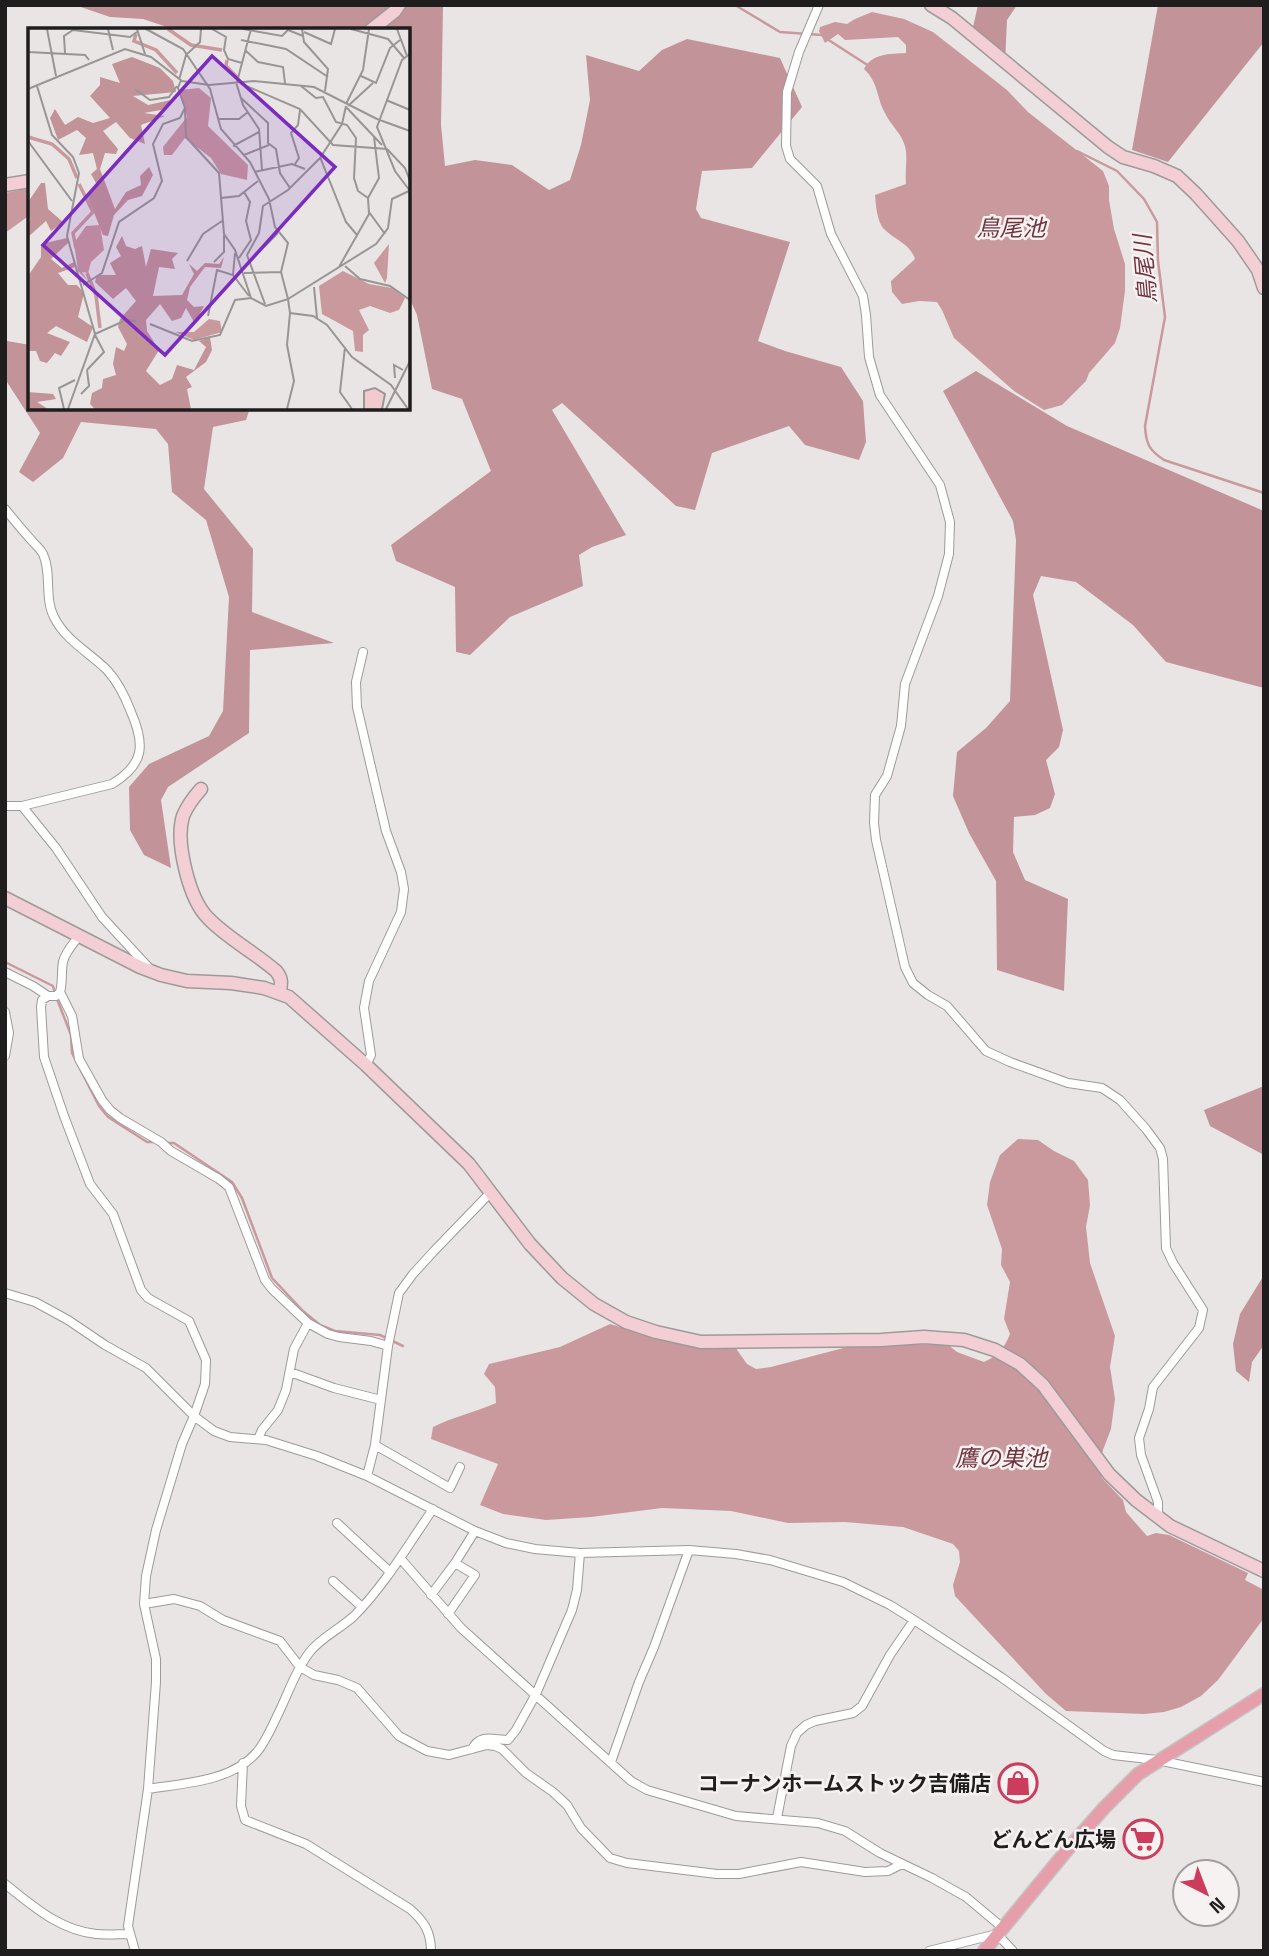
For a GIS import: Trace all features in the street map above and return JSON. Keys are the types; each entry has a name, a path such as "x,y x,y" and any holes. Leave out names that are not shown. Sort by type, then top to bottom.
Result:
{"main road":[{"path":"984,1951 1104,1808 1138,1774 1264,1694"}],"street":[{"path":"374,28 395,12 399,5"},
{"path":"819,5 799,51 787,92 786,146 790,159 817,186 831,234 863,296 869,357 880,395 940,485 950,522 949,554 938,596 905,684 901,726 887,776 875,795 876,840 905,967 913,983 947,1006 986,1051 1068,1083 1102,1088 1120,1100 1160,1149 1163,1159 1166,1248 1203,1310 1199,1328 1153,1387 1139,1438 1158,1502 1157,1518"},
{"path":"931,5 952,18 1108,147 1123,157 1177,176 1238,241 1258,270 1264,288"},
{"path":"5,185 28,181"},
{"path":"5,509 43,555 50,607 55,620 118,684 138,729 141,747 132,768 112,784 22,806 5,806"},
{"path":"363,652 356,682 357,707 386,831 404,888 401,912 369,981 364,1008 371,1055 366,1065"},
{"path":"201,789 189,804 181,825 184,855 194,897 210,920 276,971 281,982 279,993"},
{"path":"22,806 56,848 102,917 152,972"},
{"path":"5,898 152,972 187,981 264,988 289,997 366,1065 469,1164 530,1244 562,1278 594,1304 626,1322 701,1342 924,1337 964,1340 995,1350 1020,1364 1043,1385 1109,1474 1157,1518 1264,1571"},
{"path":"5,972 48,996 56,996 62,987 63,961 79,936"},
{"path":"60,992 72,1016 79,1059 102,1100 114,1115 229,1187 265,1280 272,1289 308,1323 328,1335 388,1346"},
{"path":"48,996 42,1000 41,1007 44,1057 90,1184 113,1214 141,1290 148,1298 189,1321 206,1360 205,1384 182,1444 156,1530 146,1576 144,1604 156,1659 148,1789 128,1926 135,1951"},
{"path":"5,1012 9,1033 5,1056"},
{"path":"367,1476 399,1293 427,1259 490,1193"},
{"path":"5,1293 57,1314 146,1368 194,1416 230,1437 266,1440 317,1456 367,1476 506,1544 580,1553 689,1550 736,1554 770,1560 843,1582 914,1620 1001,1677 1104,1751 1113,1755 1157,1760 1264,1782"},
{"path":"258,1439 278,1410 294,1349 308,1323"},
{"path":"290,1372 334,1388 381,1400"},
{"path":"374,1445 450,1488 460,1467"},
{"path":"148,1789 202,1781 228,1772 256,1752 269,1733 310,1651 362,1607 433,1509"},
{"path":"337,1523 389,1571"},
{"path":"431,1595 475,1531"},
{"path":"611,1762 689,1550"},
{"path":"472,1749 476,1742 488,1738 508,1740 536,1694 572,1610 577,1590 580,1553"},
{"path":"400,1558 461,1628 631,1781 647,1790 736,1816 818,1822 845,1831 880,1853 966,1896 1000,1931 1013,1951"},
{"path":"448,1614 475,1575 455,1563"},
{"path":"332,1581 362,1607"},
{"path":"144,1604 174,1599 200,1606 223,1620 280,1641 300,1667 356,1688 399,1736 433,1753 455,1755 490,1745 502,1749 526,1773 567,1805 581,1828 610,1858 627,1863 717,1874 739,1874 801,1862 865,1872 888,1871 902,1864"},
{"path":"777,1818 791,1746 797,1733 806,1725 853,1713 862,1706 890,1655 914,1620"},
{"path":"243,1763 241,1806 245,1820 306,1844 410,1909 428,1929 431,1951"},
{"path":"5,1884 43,1915 66,1926 95,1934 129,1934"},
{"path":"929,1951 1000,1931"}],"shaded area":[{"path":"75,5 443,5 441,125 445,166 475,160 512,165 549,190 570,180 581,145 590,100 586,55 639,71 662,50 687,39 780,58 802,107 752,168 702,171 696,209 701,218 790,242 758,341 841,367 863,401 866,442 859,460 805,445 789,426 712,453 695,510 676,506 562,403 552,410 626,535 592,547 579,555 583,586 510,617 470,655 456,652 455,587 396,561 391,545 491,471 462,399 432,389 417,315 410,299 410,28 170,28 143,19 110,17"},
{"path":"978,5 1017,5 1007,20 1005,64 971,36"},
{"path":"1158,5 1264,5 1264,42 1168,162 1132,150"},
{"path":"7,341 28,345 28,410 249,410 246,420 213,427 204,489 253,549 252,612 334,643 250,650 249,733 168,787 161,800 171,868 144,855 130,830 129,787 149,764 209,736 223,711 229,597 206,520 172,492 168,444 156,429 81,422 63,458 33,482 19,472 40,433 5,379"},
{"path":"976,371 1067,426 1264,511 1264,688 1166,662 1133,625 1076,582 1041,576 1033,595 1063,730 1059,747 1046,760 1055,794 1050,808 1035,815 1014,817 1013,852 1025,880 1068,899 1064,991 997,970 996,881 969,833 953,796 957,752 986,728 1010,701 1016,540 1013,521 943,391"},
{"path":"1264,1086 1264,1155 1210,1126 1204,1110"},
{"path":"1264,1275 1264,1345 1252,1362 1249,1382 1236,1371 1233,1344 1240,1314"}],"water":[{"name":"鳥尾池","path":"872,12 904,19 933,32 1103,171 1109,186 1114,229 1125,264 1125,291 1120,328 1115,343 1089,373 1086,381 1062,405 1044,410 1014,391 954,338 937,302 902,304 892,292 891,281 915,259 906,245 881,225 875,195 906,184 906,151 903,140 882,107 875,85 864,69 877,57 906,53 906,45 898,37 845,40 838,34 825,43 819,31 820,27 835,22 847,24"},
{"path":"28,188 28,216 5,233 5,193"},
{"name":"鷹の巣池","path":"1018,1139 1038,1140 1074,1161 1088,1180 1090,1205 1086,1227 1090,1263 1115,1336 1110,1367 1115,1399 1111,1429 1099,1468 1102,1478 1123,1500 1126,1512 1147,1536 1156,1533 1169,1535 1248,1573 1245,1580 1264,1590 1264,1618 1218,1680 1201,1696 1181,1707 1144,1714 1066,1711 1046,1694 955,1596 953,1585 960,1562 959,1551 953,1544 903,1527 845,1522 788,1523 731,1511 662,1508 546,1520 503,1514 480,1505 498,1464 431,1439 433,1427 496,1403 495,1387 484,1374 489,1364 560,1347 610,1324 678,1344 735,1347 747,1364 756,1369 851,1346 947,1344 957,1352 984,1362 1000,1351 1010,1334 1004,1319 1010,1282 1001,1265 1002,1249 987,1205 990,1182 1000,1155"}],"waterway":[{"name":"鳥尾川","path":"735,5 780,32 822,35"},
{"name":"鳥尾川","path":"827,39 869,66"},
{"name":"鳥尾川","path":"1077,151 1117,171 1144,199 1157,222 1158,261 1165,317 1145,426 1149,446 1164,460 1264,493"},
{"path":"5,962 53,986 55,993"},
{"path":"57,999 71,1035 72,1053 99,1106 108,1117 147,1142 156,1142"},
{"path":"166,1143 174,1143 232,1182 242,1198 272,1278 303,1311 320,1325 335,1331 380,1335 403,1346"}],"place":[{"name":"コーナンホームストック吉備店","path":"1018,1783"},
{"name":"どんどん広場","path":"1143,1839"}]}
